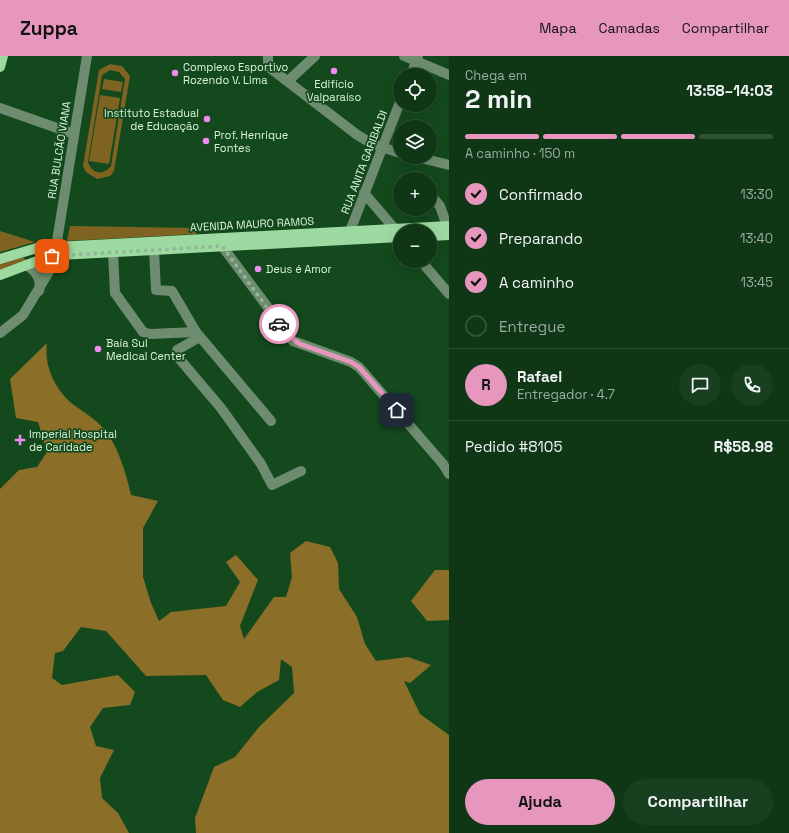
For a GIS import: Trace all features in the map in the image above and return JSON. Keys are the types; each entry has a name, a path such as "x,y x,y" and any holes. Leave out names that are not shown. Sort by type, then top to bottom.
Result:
{"main road":[{"path":"0,67 3,56"},
{"name":"AVENIDA MAURO RAMOS","path":"58,251 113,253 154,251 350,235 393,228"},
{"name":"AVENIDA MAURO RAMOS","path":"437,229 448,229"},
{"path":"437,233 448,229"},
{"name":"AVENIDA MAURO RAMOS","path":"58,251 350,235 393,237"},
{"path":"0,259 25,251 58,251"},
{"path":"25,251 38,260"},
{"path":"0,275 58,251"}],"street":[{"name":"RUA BULCÃO VIANA","path":"58,251 74,134 87,56"},
{"path":"268,56 270,68 356,134 372,144 393,151"},
{"path":"288,81 315,56"},
{"path":"404,56 417,59 449,75"},
{"path":"0,108 74,134"},
{"name":"RUA ANITA GARIBALDI","path":"350,235 364,193 396,112"},
{"path":"437,162 449,165"},
{"path":"364,193 393,227"},
{"path":"437,202 440,206 448,229"},
{"path":"222,246 294,341 351,362 359,367 443,464 449,474"},
{"path":"0,333 23,315 39,291 58,251"},
{"path":"154,251 156,290 172,290 198,334 270,421"},
{"path":"113,253 115,293 143,332 150,334 198,334"},
{"path":"38,260 46,269 47,276"},
{"path":"26,265 35,272 39,279 39,291"},
{"path":"427,268 449,294"},
{"path":"198,334 177,350 177,356 221,408 261,464 272,485 301,471"}],"shaded area":[{"path":"110,64 122,66 130,76 114,171 110,176 97,179 86,172 83,166 99,70","holes":["110,70 119,72 125,79 111,166 105,171 98,172 92,169 88,162 102,75"]},
{"path":"104,79 123,82 121,92 102,89"},
{"path":"100,95 120,98 109,164 89,161"},
{"path":"70,226 196,228 197,234 67,241"},
{"path":"0,231 35,242 0,252"},
{"path":"22,257 27,260 0,271 0,263"},
{"path":"47,343 46,351 48,367 54,382 69,401 97,422 110,437 121,461 131,495 158,501 143,528 143,577 151,603 159,621 171,612 226,606 240,582 226,562 236,555 258,580 240,626 244,639 274,597 286,597 292,577 290,553 306,541 330,547 338,563 339,589 357,617 365,644 376,661 408,657 431,665 410,683 404,681 420,714 449,735 449,833 196,833 195,818 214,767 235,757 259,727 294,693 292,667 281,659 279,680 257,692 240,707 223,700 206,675 146,676 106,631 81,627 63,651 55,653 52,678 62,685 118,675 135,692 130,705 103,708 90,727 96,746 114,750 100,778 102,798 118,813 129,833 0,833 0,489 19,470 37,467 47,452 38,422 16,418 10,379"},
{"path":"435,570 449,570 449,620 427,621 411,601"}],"way so far":[{"path":"52,256 222,246 279,324"}],"place":[{"name":"Edifício Valparaíso","path":"334,71"},
{"name":"Complexo Esportivo Rozendo V. Lima","path":"175,73"},
{"name":"Instituto Estadual de Educação","path":"207,119"},
{"name":"Prof. Henrique Fontes","path":"206,141"},
{"name":"Deus é Amor","path":"258,269"},
{"name":"Baía Sul Medical Center","path":"98,349"},
{"name":"Imperial Hospital de Caridade","path":"20,440"}],"route":[{"path":"279,324 294,341 351,362 359,367 397,410"}]}
